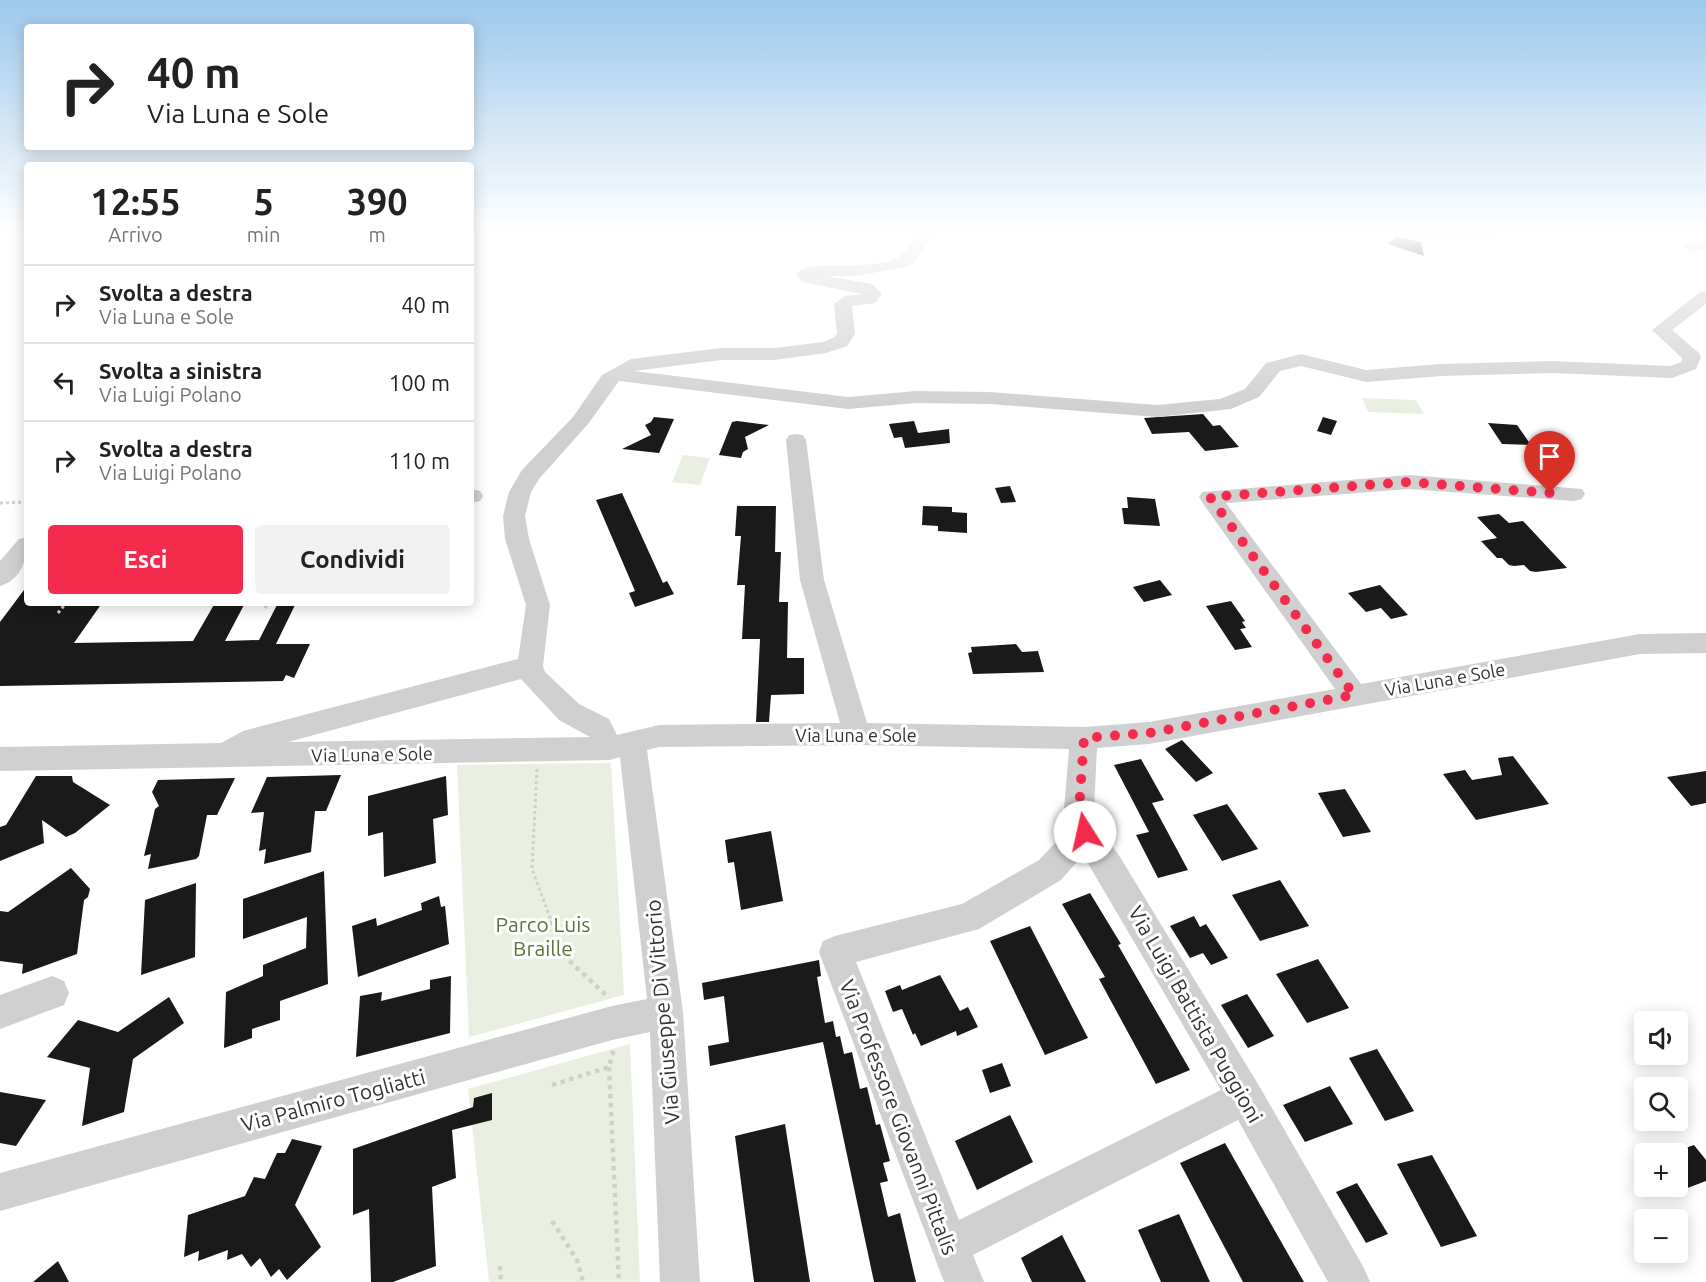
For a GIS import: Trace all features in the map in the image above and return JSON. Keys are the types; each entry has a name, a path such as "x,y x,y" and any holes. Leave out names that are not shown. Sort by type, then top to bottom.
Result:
{"street":[{"path":"621,745 599,727 569,712 533,677 530,666 538,605 517,539 514,516 520,492 530,475 581,420 589,406 615,375 631,365 721,354 774,354 834,345 846,334 843,304 851,300 872,298 873,294 870,292"},
{"path":"615,375 848,403 916,397 990,398 1157,411 1224,405 1251,393 1273,367 1301,360 1366,376 1442,370 1552,367 1672,372 1689,365 1692,357 1661,330 1706,296"},
{"path":"796,440 812,580 857,734"},
{"path":"1354,695 1210,497 1408,482 1574,494"},
{"path":"0,577 24,549"},
{"name":"Via Luna e Sole","path":"0,759 223,757 621,745 659,736 857,734 1084,738 1149,733 1640,644 1706,643"},
{"path":"223,757 243,743 530,666"},
{"name":"Via Luigi Battista Puggioni","path":"1084,738 1079,810 1085,832 1109,867 1245,1097 1350,1282"},
{"name":"Via Giuseppe Di Vittorio","path":"621,745 666,1012 680,1282"},
{"name":"Via Professore Giovanni Pittalis","path":"964,1282 835,952 968,918 1050,870 1085,832"},
{"path":"0,1012 52,993"},
{"name":"Via Palmiro Togliatti","path":"0,1192 612,1023 666,1012"},
{"path":"950,1246 1245,1097"}],"path":[{"path":"0,503 24,502"},
{"path":"58,613 64,606"},
{"path":"537,761 532,869 561,952 610,999"},
{"path":"614,1049 609,1067 619,1282"},
{"path":"552,1085 609,1067"},
{"path":"552,1221 577,1260 583,1282"},
{"path":"500,1266 501,1282"}],"green space":[{"path":"1362,398 1416,400 1424,414 1368,412"},
{"path":"683,455 710,458 700,485 672,482"},
{"name":"Parco Luis Braille","path":"611,763 624,995 469,1037 457,765"},
{"path":"630,1044 640,1282 489,1282 468,1089"}],"building":[{"path":"1203,414 1213,426 1220,425 1239,447 1205,451 1189,432 1152,434 1144,418"},
{"path":"654,417 674,419 659,453 622,449 651,435 645,425"},
{"path":"1323,417 1337,421 1331,435 1317,431"},
{"path":"914,421 918,433 949,429 950,443 905,448 902,437 894,438 889,424"},
{"path":"732,422 769,425 745,437 748,449 743,452 741,458 719,455"},
{"path":"1488,423 1517,425 1531,445 1502,444"},
{"path":"1010,486 1016,502 1001,503 995,488"},
{"path":"622,493 663,583 667,581 674,594 635,607 629,593 635,591 596,500"},
{"path":"1127,497 1155,499 1160,526 1124,524 1122,508 1128,508"},
{"path":"737,506 776,506 775,552 781,552 779,602 788,602 787,658 804,658 804,694 771,695 769,722 756,722 760,639 742,639 745,585 737,585 741,536 735,536"},
{"path":"923,506 952,507 952,512 967,513 967,533 938,531 938,526 922,525"},
{"path":"1499,514 1509,523 1523,521 1567,568 1536,572 1530,571 1524,565 1509,565 1502,558 1497,558 1481,541 1497,538 1477,517"},
{"path":"1160,580 1172,595 1144,602 1133,587"},
{"path":"1380,585 1408,615 1391,619 1381,608 1366,612 1348,593"},
{"path":"24,590 24,606 100,606 74,643 193,641 213,606 243,606 225,641 259,640 276,606 295,606 276,644 310,644 294,678 286,675 283,681 0,686 0,622"},
{"path":"1231,601 1245,621 1242,622 1246,628 1240,629 1252,647 1235,650 1206,606"},
{"path":"1016,644 1022,652 1038,651 1044,672 973,674 968,653 972,652 971,647"},
{"path":"1182,740 1213,773 1196,782 1165,749"},
{"path":"1513,756 1549,804 1476,820 1443,774 1465,770 1472,780 1502,775 1498,758"},
{"path":"1141,759 1164,800 1152,803 1188,870 1158,878 1136,835 1149,832 1114,765"},
{"path":"1706,771 1706,803 1691,806 1667,777"},
{"path":"341,775 326,811 315,811 311,852 264,864 266,849 259,851 264,812 251,813 267,777"},
{"path":"36,776 72,776 73,782 110,805 75,833 66,837 42,820 44,843 0,861 0,827 6,825"},
{"path":"446,776 448,815 433,819 436,863 384,877 383,832 368,836 368,796"},
{"path":"235,778 217,815 207,815 199,856 196,859 148,869 151,854 144,856 155,809 159,806 152,792 158,780"},
{"path":"1345,789 1371,832 1343,837 1318,793"},
{"path":"1227,804 1258,849 1222,861 1193,815"},
{"path":"771,831 783,901 741,910 734,862 728,863 725,840"},
{"path":"71,868 90,889 88,897 84,900 77,954 22,974 23,964 0,961 0,911 8,912"},
{"path":"324,871 328,984 280,1001 280,1020 252,1029 252,1038 224,1048 226,992 263,976 263,965 306,948 307,917 243,939 243,899"},
{"path":"1280,880 1309,926 1260,941 1232,895"},
{"path":"196,883 195,957 141,975 145,900"},
{"path":"1090,893 1121,944 1118,945 1190,1070 1156,1084 1099,979 1105,977 1062,904"},
{"path":"439,896 441,907 445,906 449,944 358,977 352,926 376,918 377,926 422,910 421,903"},
{"path":"1194,916 1200,927 1206,924 1228,958 1211,965 1203,953 1190,958 1170,926"},
{"path":"1030,926 1088,1038 1045,1055 990,941"},
{"path":"1318,959 1349,1008 1307,1023 1276,974"},
{"path":"819,960 821,976 817,977 825,1023 833,1021 836,1037 840,1036 844,1054 852,1052 860,1089 867,1087 876,1125 880,1124 890,1161 883,1163 888,1181 880,1183 888,1217 900,1213 916,1282 874,1282 823,1042 710,1066 708,1046 729,1042 724,996 704,1000 702,983"},
{"path":"940,975 960,1011 968,1007 978,1027 957,1036 956,1031 921,1046 915,1033 913,1035 902,1009 893,1012 885,991 900,985 902,990"},
{"path":"451,976 450,1033 356,1057 360,996 382,992 381,1001 430,989 430,980"},
{"path":"1247,994 1274,1036 1248,1048 1221,1005"},
{"path":"169,997 184,1023 133,1059 124,1112 82,1126 90,1068 47,1057 78,1020 118,1032"},
{"path":"1377,1049 1414,1111 1385,1121 1349,1058"},
{"path":"1002,1063 1011,1086 990,1093 982,1070"},
{"path":"1330,1086 1353,1124 1305,1142 1283,1105"},
{"path":"0,1092 46,1100 16,1146 0,1143"},
{"path":"492,1093 492,1120 452,1130 456,1178 432,1187 436,1266 393,1282 371,1282 369,1209 353,1215 353,1149 473,1107 474,1098"},
{"path":"1010,1115 1033,1162 977,1190 955,1141"},
{"path":"785,1124 810,1282 754,1282 735,1136"},
{"path":"292,1139 322,1146 295,1205 321,1247 287,1280 279,1269 271,1277 260,1258 251,1267 242,1254 227,1260 228,1250 198,1261 199,1251 184,1257 188,1215 245,1196 254,1177 265,1179 277,1153 285,1153"},
{"path":"1225,1143 1304,1282 1243,1282 1180,1163"},
{"path":"1694,1145 1706,1160 1706,1181 1688,1188 1688,1147"},
{"path":"1432,1155 1477,1236 1441,1247 1397,1164"},
{"path":"1357,1183 1388,1234 1366,1243 1336,1192"},
{"path":"1179,1214 1210,1282 1161,1282 1138,1230"},
{"path":"1062,1235 1086,1282 1032,1282 1021,1258"},
{"path":"58,1261 69,1282 33,1282"}],"route":[{"path":"1085,832 1079,810 1084,738 1149,733 1354,695 1210,497 1408,482 1550,493"}]}
